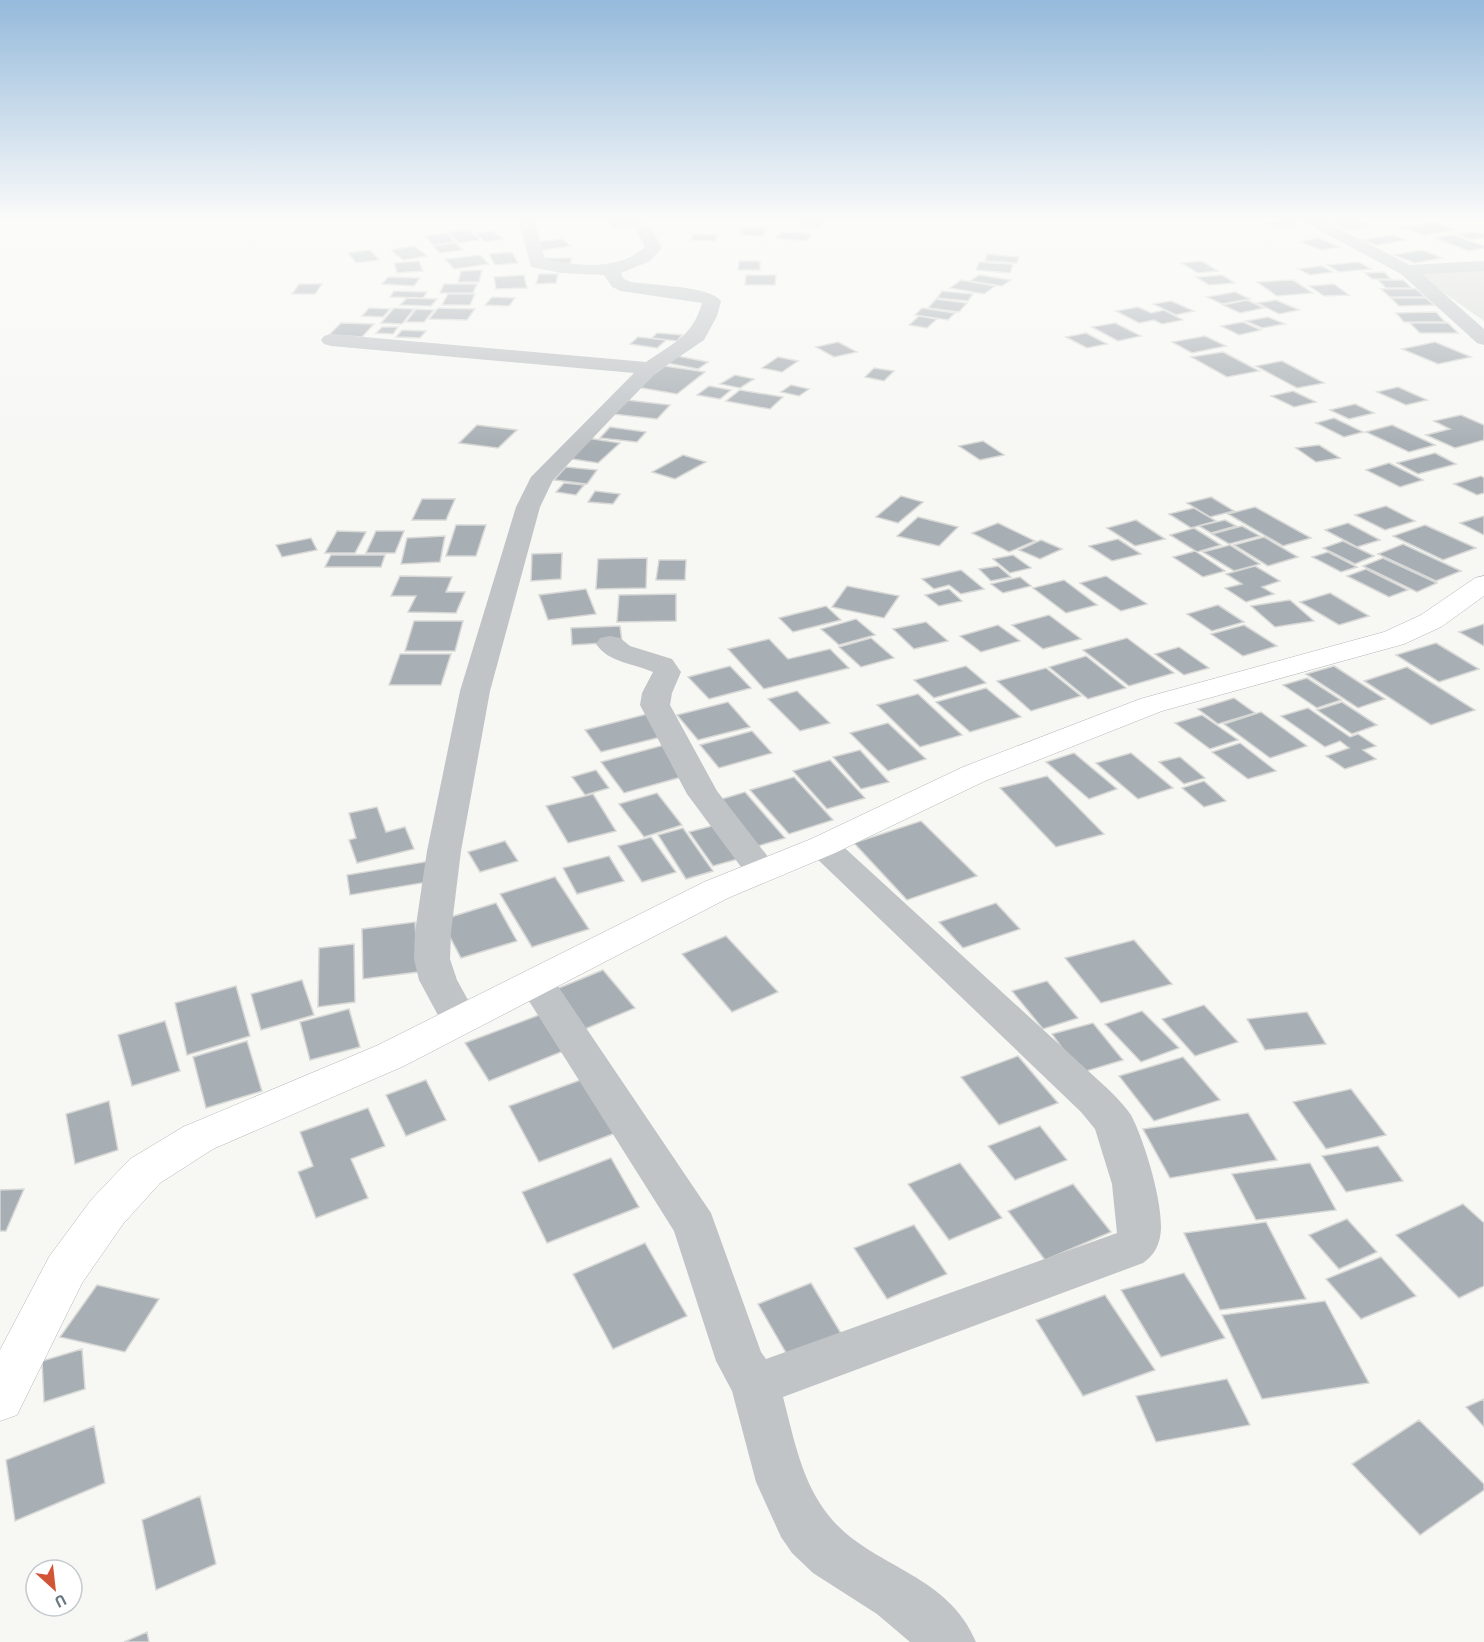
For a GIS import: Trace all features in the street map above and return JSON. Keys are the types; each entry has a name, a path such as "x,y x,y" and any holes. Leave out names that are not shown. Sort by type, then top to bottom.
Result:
{"main road":[{"path":"0,1399 65,1270 107,1212 145,1171 198,1138 390,1056 716,890 823,846 974,774 1151,705 1394,638 1431,621 1484,584"}],"street":[{"path":"460,1020 438,980 432,959 433,933 444,851 475,691 528,507 543,477 650,369 696,336 708,316 712,301 704,297 686,295"},
{"path":"1434,295 1484,339"},
{"path":"331,339 650,369"},
{"path":"610,644 620,652 662,665 667,672 657,693 656,705 663,722 704,794 762,871"},
{"path":"755,1385 1127,1250 1136,1244 1139,1234 1134,1184 1114,1123 1095,1101 823,846"},
{"path":"536,982 695,1226 740,1360 755,1385 778,1469 793,1508 811,1536 843,1561 910,1605 948,1642"}],"shaded area":[{"path":"1447,295 1484,295 1484,321"}],"building":[{"path":"392,295 425,295 423,298 390,297"},
{"path":"448,295 475,295 470,305 442,305"},
{"path":"939,295 973,295 968,301 937,298"},
{"path":"1241,295 1250,299 1222,304 1207,297"},
{"path":"1322,295 1349,295 1324,296"},
{"path":"1387,295 1422,295 1425,297 1390,297"},
{"path":"492,297 515,298 509,306 485,305"},
{"path":"407,298 437,299 431,306 400,305"},
{"path":"1391,298 1426,298 1434,305 1399,306"},
{"path":"936,299 967,303 959,312 928,308"},
{"path":"1247,300 1264,308 1240,313 1223,305"},
{"path":"1276,300 1299,310 1279,314 1257,303"},
{"path":"1171,301 1194,311 1176,315 1153,304"},
{"path":"1138,307 1151,313 1164,310 1183,320 1162,324 1154,320 1139,323 1116,311"},
{"path":"369,308 390,309 383,317 362,316"},
{"path":"394,308 414,309 402,324 381,323"},
{"path":"438,308 475,309 467,320 429,319"},
{"path":"922,308 955,313 948,320 915,315"},
{"path":"416,309 434,310 424,322 406,322"},
{"path":"1436,312 1445,322 1404,322 1396,313"},
{"path":"919,316 937,319 927,328 909,325"},
{"path":"1268,317 1285,324 1262,328 1246,321"},
{"path":"1243,322 1261,330 1239,335 1221,326"},
{"path":"341,323 374,324 362,337 329,335"},
{"path":"1115,323 1141,336 1118,341 1092,327"},
{"path":"1410,323 1448,323 1458,333 1420,333"},
{"path":"382,327 398,327 393,334 376,333"},
{"path":"402,330 426,331 420,338 396,337"},
{"path":"657,333 682,335 677,341 652,338"},
{"path":"1086,333 1107,344 1087,348 1066,337"},
{"path":"1205,336 1226,346 1192,353 1172,342"},
{"path":"638,337 666,340 657,348 630,344"},
{"path":"838,342 857,352 834,357 816,347"},
{"path":"1435,342 1471,357 1438,364 1402,349"},
{"path":"1223,352 1259,371 1227,377 1191,357"},
{"path":"672,355 708,362 698,369 662,362"},
{"path":"778,357 798,361 782,372 762,368"},
{"path":"1282,361 1324,383 1297,388 1256,366"},
{"path":"665,366 705,372 677,394 636,387"},
{"path":"874,368 894,371 884,381 865,377"},
{"path":"735,375 754,379 740,388 720,384"},
{"path":"791,385 809,389 799,396 781,392"},
{"path":"709,386 731,390 720,399 697,395"},
{"path":"1398,387 1427,400 1406,405 1377,392"},
{"path":"740,390 783,397 770,409 726,401"},
{"path":"1293,391 1316,402 1294,407 1271,396"},
{"path":"627,400 670,405 657,419 613,414"},
{"path":"1355,404 1374,413 1349,419 1330,410"},
{"path":"1461,415 1484,425 1484,440 1455,448 1426,435 1450,429 1434,421"},
{"path":"1334,418 1363,432 1344,437 1316,423"},
{"path":"477,425 517,430 498,448 459,443"},
{"path":"1392,425 1435,445 1409,452 1366,432"},
{"path":"610,427 646,432 637,442 600,438"},
{"path":"587,438 620,443 598,463 566,458"},
{"path":"983,441 1004,455 980,460 959,446"},
{"path":"1319,445 1340,458 1316,462 1296,448"},
{"path":"1435,453 1456,464 1418,474 1397,463"},
{"path":"683,455 706,462 675,479 652,472"},
{"path":"1389,463 1423,480 1400,487 1366,470"},
{"path":"566,467 597,470 587,484 554,480"},
{"path":"1481,476 1484,478 1484,493 1477,495 1454,484"},
{"path":"564,483 584,485 576,495 556,492"},
{"path":"595,491 620,494 613,504 588,502"},
{"path":"901,496 923,502 898,523 876,517"},
{"path":"1211,497 1234,511 1210,517 1187,503"},
{"path":"422,499 455,499 446,520 412,520"},
{"path":"1386,506 1415,521 1385,530 1355,515"},
{"path":"1255,507 1311,538 1283,546 1228,514"},
{"path":"1194,508 1216,521 1191,528 1169,514"},
{"path":"1484,516 1484,535 1460,523"},
{"path":"918,517 958,527 939,546 897,536"},
{"path":"1136,520 1165,539 1135,546 1107,528"},
{"path":"1225,520 1236,526 1211,533 1199,526"},
{"path":"998,523 1035,541 1009,552 972,533"},
{"path":"1348,523 1380,540 1357,547 1325,530"},
{"path":"456,525 486,525 476,556 446,556"},
{"path":"1425,525 1476,548 1443,560 1393,536"},
{"path":"1242,526 1260,536 1229,544 1212,534"},
{"path":"1194,528 1221,545 1197,552 1170,535"},
{"path":"337,531 366,532 355,553 325,553"},
{"path":"376,531 404,531 395,553 366,553"},
{"path":"445,536 440,562 401,564 407,538"},
{"path":"1264,537 1298,557 1268,566 1234,545"},
{"path":"311,538 317,550 282,557 276,545"},
{"path":"1118,539 1141,554 1112,561 1089,546"},
{"path":"1041,540 1062,549 1040,559 1019,550"},
{"path":"1343,541 1374,556 1355,564 1323,548"},
{"path":"1403,544 1461,571 1436,581 1378,554"},
{"path":"1230,545 1260,564 1234,571 1203,552"},
{"path":"1195,551 1225,571 1203,577 1173,557"},
{"path":"1328,552 1357,567 1341,572 1312,557"},
{"path":"562,553 561,579 531,581 532,554"},
{"path":"331,555 385,555 381,567 325,567"},
{"path":"1013,555 1031,568 1010,573 993,559"},
{"path":"647,558 646,588 596,589 598,559"},
{"path":"1383,558 1437,583 1417,592 1363,566"},
{"path":"659,560 686,560 685,580 656,580"},
{"path":"998,566 1011,577 991,581 979,569"},
{"path":"1255,566 1280,581 1262,587 1274,594 1246,602 1225,588 1242,584 1226,574"},
{"path":"1366,569 1408,590 1389,597 1347,576"},
{"path":"961,570 984,589 961,594 949,585 934,589 922,579"},
{"path":"400,576 452,577 446,592 465,592 456,613 408,612 416,596 391,596"},
{"path":"1106,576 1147,604 1121,611 1080,583"},
{"path":"1020,577 1031,586 1003,593 991,584"},
{"path":"1064,580 1097,605 1066,613 1033,588"},
{"path":"847,586 899,596 884,618 832,607"},
{"path":"586,589 596,614 548,620 539,595"},
{"path":"949,589 962,601 939,606 925,595"},
{"path":"1330,593 1369,616 1339,625 1300,602"},
{"path":"676,594 676,621 617,622 619,595"},
{"path":"1290,600 1314,621 1275,627 1251,606"},
{"path":"1218,605 1244,622 1212,631 1187,614"},
{"path":"826,606 841,620 793,632 779,618"},
{"path":"1049,615 1081,639 1043,649 1012,625"},
{"path":"856,619 875,635 839,645 821,629"},
{"path":"414,621 463,621 455,651 405,651"},
{"path":"926,622 948,641 914,649 893,629"},
{"path":"1484,624 1484,646 1459,632"},
{"path":"998,625 1020,641 981,652 960,636"},
{"path":"1244,625 1277,646 1243,656 1211,634"},
{"path":"620,626 622,642 572,645 571,628"},
{"path":"871,638 894,658 861,667 839,647"},
{"path":"1127,638 1174,673 1129,686 1083,650"},
{"path":"769,639 788,659 830,649 849,668 764,689 728,649"},
{"path":"1436,643 1479,669 1439,682 1396,655"},
{"path":"1179,647 1209,668 1184,675 1155,654"},
{"path":"400,654 451,654 441,685 389,685"},
{"path":"1086,656 1126,688 1088,699 1049,667"},
{"path":"730,666 751,688 709,699 688,677"},
{"path":"966,666 986,683 934,698 914,680"},
{"path":"1334,666 1385,699 1358,708 1306,674"},
{"path":"1407,667 1475,710 1431,725 1364,681"},
{"path":"1046,668 1081,696 1031,711 997,681"},
{"path":"1307,678 1341,700 1317,708 1283,685"},
{"path":"986,688 1021,717 970,732 936,702"},
{"path":"797,691 830,723 800,731 768,699"},
{"path":"918,694 962,735 920,747 877,705"},
{"path":"1234,698 1255,713 1218,724 1198,709"},
{"path":"728,702 750,727 698,740 677,715"},
{"path":"1342,702 1377,725 1352,734 1317,710"},
{"path":"1308,708 1350,737 1358,734 1376,746 1363,750 1376,759 1345,769 1326,756 1349,748 1340,741 1325,747 1281,716"},
{"path":"1261,712 1307,746 1270,758 1224,724"},
{"path":"647,714 665,736 601,752 585,730"},
{"path":"1202,715 1238,740 1210,749 1175,723"},
{"path":"888,723 926,759 888,771 850,733"},
{"path":"752,731 772,753 719,768 700,745"},
{"path":"1240,743 1276,771 1248,779 1212,752"},
{"path":"664,745 689,775 624,793 601,762"},
{"path":"860,750 889,782 861,789 833,757"},
{"path":"1074,753 1117,789 1089,799 1046,762"},
{"path":"1131,753 1173,788 1138,799 1096,763"},
{"path":"1180,757 1205,778 1184,784 1159,762"},
{"path":"830,760 865,798 827,809 793,771"},
{"path":"596,770 609,788 585,795 572,777"},
{"path":"1047,776 1104,834 1056,847 1000,788"},
{"path":"794,777 833,820 789,834 750,790"},
{"path":"1204,781 1226,801 1204,807 1182,788"},
{"path":"745,792 785,838 751,848 712,802"},
{"path":"657,793 682,825 644,837 619,804"},
{"path":"593,794 616,831 568,843 546,806"},
{"path":"377,807 386,832 405,827 414,849 357,863 349,840 356,838 349,813"},
{"path":"921,821 977,876 907,900 854,843"},
{"path":"719,824 745,857 713,866 689,832"},
{"path":"683,828 713,871 686,879 658,835"},
{"path":"651,837 676,872 642,882 618,846"},
{"path":"505,841 518,861 480,872 468,852"},
{"path":"609,856 624,881 577,894 563,868"},
{"path":"430,861 434,881 350,895 347,875"},
{"path":"555,877 589,929 532,947 500,894"},
{"path":"496,903 517,941 461,958 441,920"},
{"path":"996,903 1020,929 963,948 939,922"},
{"path":"415,922 418,972 363,979 362,929"},
{"path":"726,936 778,992 732,1012 682,954"},
{"path":"1134,940 1172,984 1101,1003 1065,958"},
{"path":"354,944 355,1002 318,1007 319,948"},
{"path":"603,970 635,1008 580,1031 549,992"},
{"path":"302,980 314,1015 261,1030 251,994"},
{"path":"1047,981 1078,1018 1043,1029 1012,991"},
{"path":"236,986 250,1036 187,1055 175,1003"},
{"path":"1204,1005 1238,1042 1195,1056 1162,1019"},
{"path":"349,1009 360,1047 310,1060 300,1022"},
{"path":"1142,1011 1179,1048 1141,1062 1105,1024"},
{"path":"547,1012 571,1048 489,1081 465,1043"},
{"path":"1307,1012 1326,1044 1265,1050 1247,1019"},
{"path":"165,1021 180,1071 132,1086 118,1035"},
{"path":"1093,1023 1123,1060 1080,1073 1052,1034"},
{"path":"247,1041 262,1091 206,1108 193,1057"},
{"path":"1018,1056 1058,1103 999,1125 961,1077"},
{"path":"1183,1057 1220,1100 1154,1121 1119,1076"},
{"path":"586,1078 618,1132 539,1162 509,1106"},
{"path":"426,1080 446,1120 406,1136 386,1095"},
{"path":"1351,1089 1386,1135 1326,1149 1293,1102"},
{"path":"109,1101 118,1150 75,1164 66,1114"},
{"path":"368,1108 385,1146 351,1159 368,1198 316,1218 298,1172 313,1166 300,1132"},
{"path":"1248,1113 1277,1160 1170,1178 1143,1129"},
{"path":"1040,1126 1067,1160 1015,1180 988,1146"},
{"path":"1378,1146 1403,1181 1346,1192 1322,1156"},
{"path":"611,1158 639,1207 547,1243 522,1192"},
{"path":"960,1163 1002,1218 949,1240 908,1184"},
{"path":"1310,1163 1336,1210 1256,1220 1232,1174"},
{"path":"1073,1184 1111,1232 1045,1260 1008,1211"},
{"path":"24,1189 6,1231 0,1231 0,1190"},
{"path":"1463,1204 1484,1223 1484,1286 1459,1298 1396,1235"},
{"path":"1347,1219 1377,1252 1339,1269 1309,1235"},
{"path":"1266,1222 1306,1299 1220,1310 1184,1233"},
{"path":"914,1225 947,1274 887,1299 854,1248"},
{"path":"645,1243 687,1316 613,1349 573,1274"},
{"path":"1381,1257 1416,1296 1361,1319 1326,1279"},
{"path":"1184,1273 1225,1338 1161,1357 1121,1290"},
{"path":"811,1283 842,1335 789,1358 758,1304"},
{"path":"97,1285 159,1299 125,1352 60,1337"},
{"path":"1105,1295 1155,1370 1083,1396 1036,1320"},
{"path":"1325,1301 1369,1383 1262,1399 1222,1315"},
{"path":"82,1349 85,1389 44,1402 42,1361"},
{"path":"1227,1379 1250,1425 1156,1442 1136,1396"},
{"path":"1484,1399 1484,1427 1466,1407"},
{"path":"1419,1420 1484,1484 1484,1490 1420,1535 1352,1464"},
{"path":"94,1426 105,1483 15,1521 6,1460"},
{"path":"200,1496 216,1564 156,1590 142,1520"},
{"path":"147,1632 149,1642 124,1642"}]}
